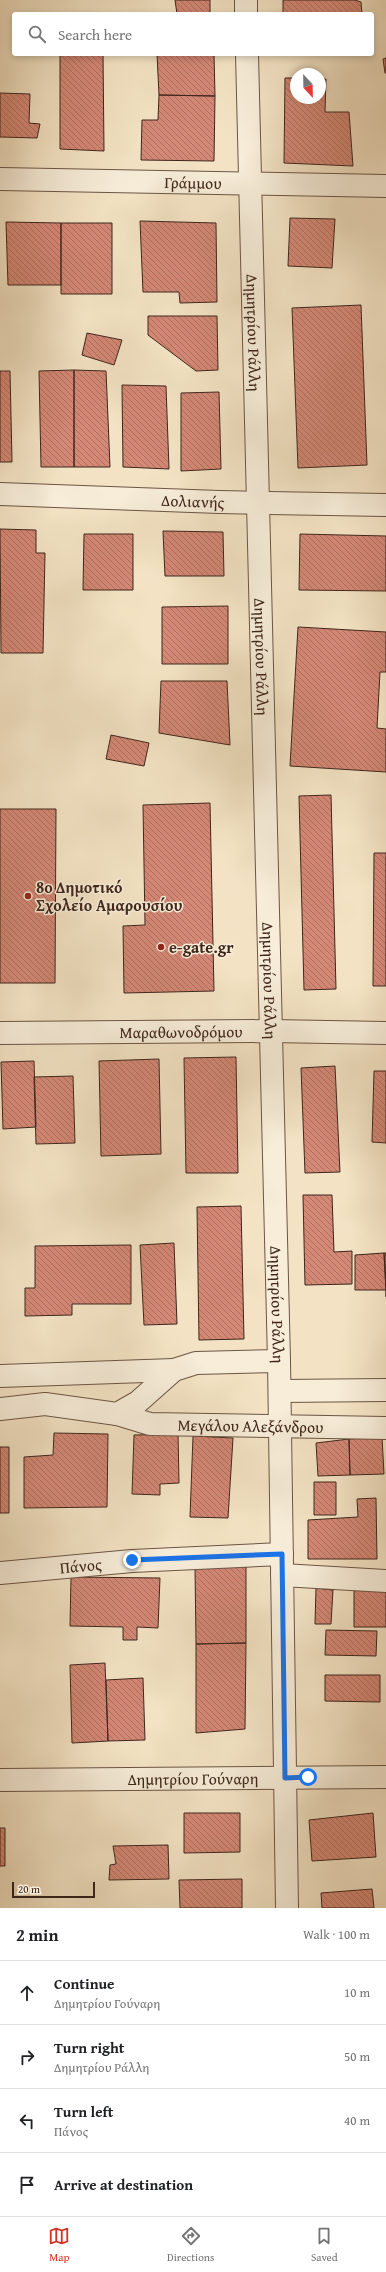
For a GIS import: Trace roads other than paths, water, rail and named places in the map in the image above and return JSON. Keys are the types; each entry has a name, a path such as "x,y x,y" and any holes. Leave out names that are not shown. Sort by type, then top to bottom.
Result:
{"street":[{"path":"246,0 246,12"},
{"name":"Δημητρίου Ράλλη","path":"247,56 280,1391 287,1908"},
{"name":"Γράμμου","path":"0,178 386,186"},
{"name":"Δολιανής","path":"0,494 258,503 386,505"},
{"name":"Μαραθωνοδρόμου","path":"0,1033 271,1031 386,1033"},
{"path":"0,1376 174,1370 196,1363 279,1361"},
{"path":"117,1414 138,1402 174,1370"},
{"path":"280,1391 386,1390"},
{"name":"Μεγάλου Αλεξάνδρου","path":"0,1409 45,1404 117,1414 150,1424 280,1428 386,1428"},
{"name":"Πάνος","path":"0,1573 132,1560 282,1554"},
{"path":"282,1575 386,1581"},
{"name":"Δημητρίου Γούναρη","path":"0,1780 386,1777"}],"place":[{"name":"8ο Δημοτικό Σχολείο Αμαρουσίου","path":"28,896"},
{"name":"e-gate.gr","path":"161,947"}]}
